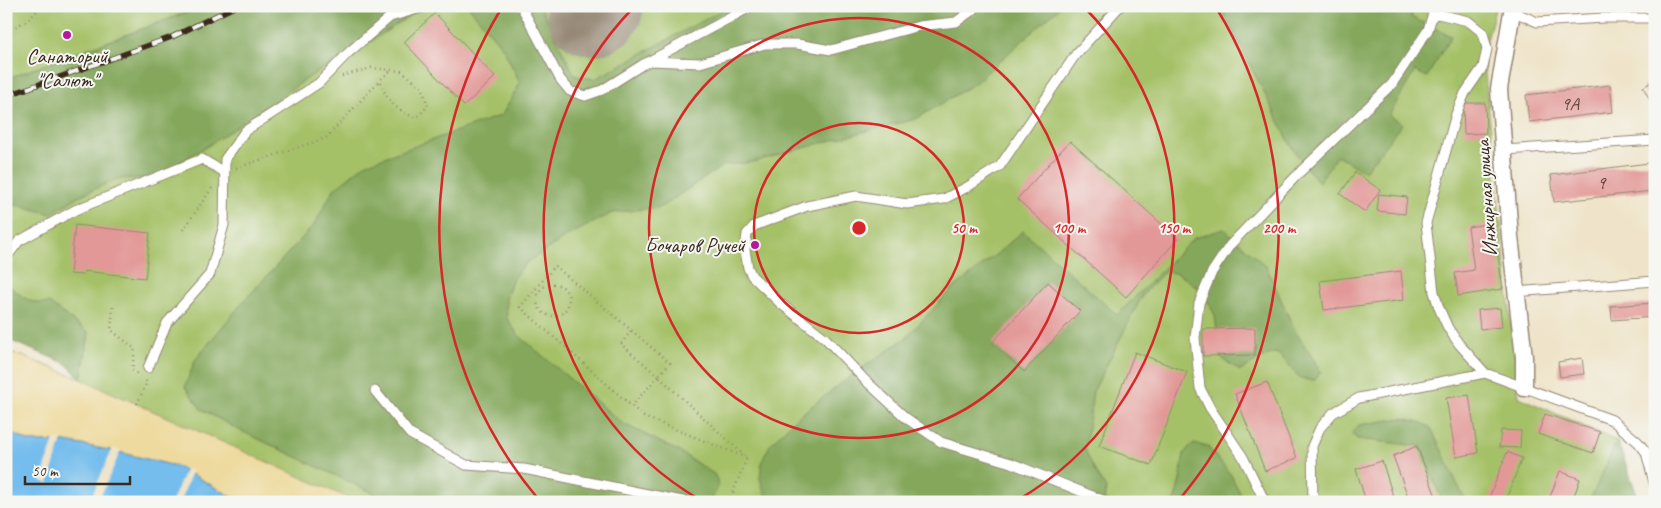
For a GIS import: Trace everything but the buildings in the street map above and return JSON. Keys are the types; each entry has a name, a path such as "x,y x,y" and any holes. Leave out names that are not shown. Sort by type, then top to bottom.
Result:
{"street":[{"name":"Инжирная улица","path":"1512,8 1499,89 1515,292 1524,357 1524,388"}],"lane":[{"path":"148,368 167,322 210,274 224,224 225,159 245,130 319,83 348,53 390,17 428,6"},
{"path":"521,6 560,79 570,91 584,96 602,90 650,61 752,6"},
{"path":"650,61 700,63 765,44 797,44 831,50 920,26 956,22 978,6"},
{"path":"1107,502 1011,463 941,442 906,418 865,380 825,338 781,304 752,276 748,268 745,250 748,234 754,226 807,206 856,196 908,204 944,199 970,186 1000,166 1076,54 1120,6"},
{"path":"1512,8 1537,22 1604,18 1655,18"},
{"path":"1265,502 1242,457 1210,408 1200,388 1194,338 1199,303 1212,272 1230,245 1301,171 1392,84 1428,30 1434,10 1468,21 1482,33 1487,48 1483,67 1465,93 1456,114 1426,222 1434,292 1438,308 1459,344 1485,373 1612,420 1638,442 1646,452 1655,486"},
{"path":"1504,150 1655,140"},
{"path":"6,258 19,240 75,210 193,162 202,159 224,172"},
{"path":"1515,292 1655,281"},
{"path":"1312,502 1312,446 1320,428 1333,413 1359,398 1485,373"},
{"path":"375,391 410,434 466,465 524,469 687,502"}],"path":[{"path":"6,29 23,23 41,6"},
{"path":"319,83 371,68 400,71 422,87 428,106 416,118 399,111 384,94 380,80"},
{"path":"183,230 224,172 326,138 391,70"},
{"path":"632,406 670,363 556,266 520,307 644,417 747,458"},
{"path":"552,283 565,287 570,299 566,312 554,317 541,313 536,301 539,287 552,283"},
{"path":"113,307 111,330 135,349 132,370 147,382 137,404"},
{"path":"631,331 621,344 747,458"},
{"path":"729,502 747,458"}],"green space":[{"name":"Санаторий \"Салют\"","path":"6,6 199,6 188,12 6,79"},
{"path":"199,6 424,6 364,46 314,74 206,147 153,178 117,179 79,196 51,214 18,205 6,207 6,79 188,12"},
{"name":"Бочаров Ручей","path":"346,6 1496,6 1483,55 1519,397 1617,441 1637,495 1636,502 347,502 81,379 89,333 26,299 6,283 6,207 18,205"},
{"path":"468,6 540,6 575,76 595,79 730,6 1061,6 975,83 916,119 753,162 724,165 661,207 612,213 567,236 526,263 512,281 506,299 507,318 518,335 622,423 678,451 714,474 719,484 711,502 617,502 595,494 581,502 392,502 237,429 201,409 185,387 195,360 242,303 314,225 334,189 365,164 502,115 520,83 503,48"},
{"path":"1220,6 1414,6 1411,17 1451,36 1427,77 1415,71 1389,115 1402,124 1364,172 1337,155 1319,182 1293,149"},
{"path":"1224,229 1266,266 1295,331 1321,371 1315,380 1307,380 1297,375 1282,357 1276,353 1262,358 1240,371 1220,357 1215,315 1201,290 1179,274 1165,271 1143,294 1093,392 1085,450 1097,475 1106,488 1104,502 772,502 765,495 760,478 762,461 770,445 795,419 855,373 906,338 949,292 1023,231 1117,315 1194,238"},
{"path":"6,283 31,301 49,303 89,333 81,379 65,363 6,339"},
{"path":"1402,418 1420,422 1431,428 1466,502 1443,502 1419,446 1357,439 1352,433 1359,425"},
{"path":"1617,441 1637,495 1643,502 1589,502"},
{"path":"1192,444 1207,446 1231,475 1244,502 1174,502 1184,453"}],"sand":[{"path":"6,350 81,379 357,502 241,502 179,467 114,451 66,442 30,442 6,430"}],"water":[{"path":"6,430 30,442 66,442 114,451 179,467 241,502 6,502"}],"pier":[{"path":"54,440 62,440 48,483 41,481"},
{"path":"113,448 121,450 98,502 89,502"},
{"path":"186,468 192,471 180,502 172,502"}],"railway":[{"path":"6,96 172,37 236,6"}],"place":[{"name":"Санаторий \"Салют\"","path":"67,35"},
{"name":"Бочаров Ручей","path":"755,245"}]}
